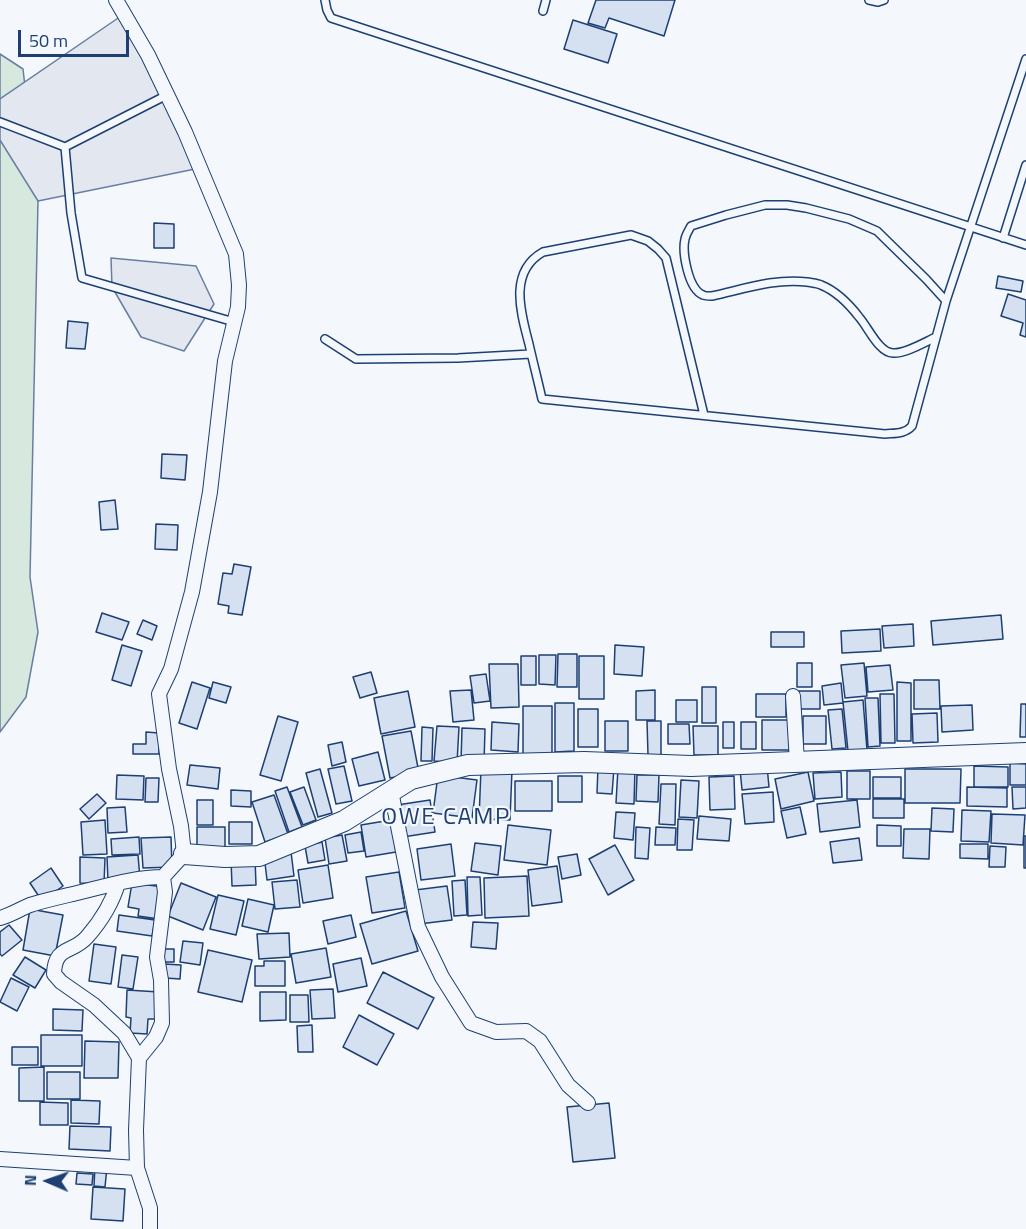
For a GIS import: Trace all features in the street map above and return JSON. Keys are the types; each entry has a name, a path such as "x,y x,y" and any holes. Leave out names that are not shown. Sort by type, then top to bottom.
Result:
{"street":[{"path":"116,0 148,55 185,132 236,254 239,285 238,307 225,361 210,492 192,592 171,669 159,694 184,854"},
{"path":"793,696 797,762"},
{"path":"184,854 225,857 259,856 344,821 411,779 468,765 584,762 691,766 1026,753"},
{"path":"391,791 418,927 442,977 471,1023 496,1032 526,1031 540,1041 568,1085 588,1103"},
{"path":"0,918 28,906 118,883 163,877 184,854"},
{"path":"150,1229 150,1208 137,1168 136,1130 143,1054 162,1023 161,981 157,957 165,892 163,877"},
{"path":"118,883 107,910 80,944 75,948 65,950 60,955 54,968 54,974 61,982 93,1005 143,1054"},
{"path":"0,1159 137,1168"}],"lane":[{"path":"325,0 331,18 1026,245"},
{"path":"543,11 546,0"},
{"path":"869,0 878,2 884,0"},
{"path":"704,416 666,258 658,249 648,241 632,236 543,252 535,257 522,276 519,293 520,311 542,399 704,416 885,434 901,433 912,426 946,301 1026,59"},
{"path":"1018,86 1026,88"},
{"path":"0,122 65,147 167,95"},
{"path":"65,147 71,213 82,278 234,322"},
{"path":"1003,238 1026,165"},
{"path":"936,337 901,352 887,352 880,347 860,318 842,298 820,284 777,281 703,296 696,290 688,274 686,237 691,226 765,205 806,208 849,219 877,231 946,301"},
{"path":"325,339 356,359 458,358 531,354"}],"shaded area":[{"path":"124,14 200,168 38,201 0,140 0,99"},
{"path":"0,54 23,69 38,201 30,577 38,632 26,697 0,732"},
{"path":"111,258 196,266 214,304 184,351 141,337 112,287"}],"building":[{"path":"596,0 675,0 664,36 609,18 605,28 588,23"},
{"path":"573,20 617,34 608,63 564,49"},
{"path":"154,223 174,224 174,248 154,248"},
{"path":"998,276 1023,281 1021,292 996,288"},
{"path":"1008,294 1026,300 1026,337 1020,335 1023,323 1001,316"},
{"path":"68,321 88,323 85,349 66,348"},
{"path":"162,454 187,455 185,480 161,478"},
{"path":"115,500 118,529 101,530 99,502"},
{"path":"156,524 178,525 177,550 155,549"},
{"path":"234,564 251,567 242,615 228,613 229,606 218,604 223,573 232,574"},
{"path":"102,613 129,622 122,640 96,632"},
{"path":"1001,615 1003,639 933,645 931,621"},
{"path":"143,620 157,626 152,640 137,634"},
{"path":"913,624 914,646 884,648 882,626"},
{"path":"880,629 881,651 842,653 841,631"},
{"path":"771,632 804,632 804,647 771,647"},
{"path":"122,645 142,651 131,686 112,680"},
{"path":"615,645 644,647 642,676 614,674"},
{"path":"558,654 577,654 577,687 557,687"},
{"path":"539,655 556,655 555,685 539,684"},
{"path":"521,656 536,656 536,685 521,685"},
{"path":"579,656 604,656 604,699 579,699"},
{"path":"797,663 812,663 812,687 797,687"},
{"path":"864,663 867,696 845,698 841,665"},
{"path":"489,664 518,664 519,707 491,708"},
{"path":"890,665 893,690 868,692 866,667"},
{"path":"371,672 377,693 360,698 353,677"},
{"path":"486,674 490,701 474,703 470,676"},
{"path":"914,680 939,680 940,709 914,709"},
{"path":"192,682 210,688 197,729 179,723"},
{"path":"213,682 231,687 226,703 209,698"},
{"path":"897,682 911,683 911,741 897,741"},
{"path":"841,683 843,703 824,705 822,686"},
{"path":"702,687 716,687 716,723 702,723"},
{"path":"471,690 474,720 453,722 450,691"},
{"path":"655,690 655,720 636,720 636,691"},
{"path":"408,691 415,727 381,734 374,698"},
{"path":"799,691 820,691 820,709 799,709"},
{"path":"756,694 786,694 786,717 756,717"},
{"path":"880,694 894,694 895,743 881,743"},
{"path":"865,698 878,698 880,746 868,747"},
{"path":"676,700 697,700 697,722 676,722"},
{"path":"863,700 867,750 848,751 843,702"},
{"path":"555,703 574,703 574,751 555,752"},
{"path":"1021,704 1026,704 1026,737 1020,737"},
{"path":"972,705 973,730 942,732 941,706"},
{"path":"523,706 552,706 552,756 523,756"},
{"path":"578,709 598,709 598,747 578,747"},
{"path":"842,709 846,748 832,749 828,710"},
{"path":"937,713 938,742 913,743 912,714"},
{"path":"278,716 298,722 281,781 260,775"},
{"path":"803,716 826,716 826,744 803,744"},
{"path":"762,720 793,720 793,750 762,750"},
{"path":"605,721 628,721 628,751 605,751"},
{"path":"647,721 661,721 661,755 648,755"},
{"path":"492,722 519,724 518,752 491,750"},
{"path":"723,722 734,722 734,748 723,748"},
{"path":"741,722 756,722 756,749 741,749"},
{"path":"668,724 689,724 690,744 668,744"},
{"path":"437,726 459,727 457,763 434,761"},
{"path":"693,726 718,726 718,755 694,755"},
{"path":"422,727 433,728 432,761 421,761"},
{"path":"462,728 485,729 484,763 461,762"},
{"path":"411,731 419,773 390,778 382,736"},
{"path":"146,732 159,733 159,754 133,754 133,744 146,744"},
{"path":"342,742 346,762 332,766 328,745"},
{"path":"378,752 385,780 359,786 352,759"},
{"path":"1010,763 1026,764 1026,785 1010,785"},
{"path":"190,765 220,768 218,789 187,785"},
{"path":"344,766 352,801 336,804 328,769"},
{"path":"767,766 769,787 742,790 740,769"},
{"path":"974,766 1008,767 1008,787 974,787"},
{"path":"598,767 614,768 612,794 597,793"},
{"path":"618,768 635,768 634,804 616,803"},
{"path":"320,769 332,813 318,817 306,773"},
{"path":"481,769 512,770 510,820 479,819"},
{"path":"905,769 961,769 960,803 905,803"},
{"path":"847,771 870,771 870,799 847,799"},
{"path":"808,772 814,801 781,809 775,779"},
{"path":"841,772 842,797 815,799 813,773"},
{"path":"117,775 144,776 143,800 116,799"},
{"path":"438,775 477,780 472,818 433,813"},
{"path":"637,775 659,775 658,802 636,801"},
{"path":"558,776 582,776 582,802 558,802"},
{"path":"734,776 735,809 710,810 709,777"},
{"path":"873,777 901,777 901,798 873,798"},
{"path":"146,778 159,778 158,802 145,802"},
{"path":"681,780 699,781 697,818 679,817"},
{"path":"515,781 552,781 552,811 515,811"},
{"path":"661,784 676,784 675,825 659,824"},
{"path":"287,787 302,827 289,832 275,791"},
{"path":"304,787 316,820 303,825 290,792"},
{"path":"967,787 1007,788 1007,807 967,806"},
{"path":"1012,787 1026,787 1026,808 1013,809"},
{"path":"231,790 251,791 251,807 231,806"},
{"path":"773,792 774,822 745,824 742,794"},
{"path":"97,794 106,803 89,819 80,809"},
{"path":"274,795 288,834 265,842 252,802"},
{"path":"873,799 904,799 904,818 873,818"},
{"path":"197,800 213,800 213,825 197,825"},
{"path":"430,800 435,832 403,837 397,805"},
{"path":"857,800 860,827 820,832 817,804"},
{"path":"125,807 127,832 108,833 107,808"},
{"path":"800,807 806,834 787,838 781,811"},
{"path":"932,808 954,809 953,832 931,831"},
{"path":"962,810 991,811 989,842 961,841"},
{"path":"616,812 635,813 633,840 614,838"},
{"path":"992,814 1025,815 1023,845 991,843"},
{"path":"699,816 731,819 729,841 697,839"},
{"path":"678,819 694,820 692,850 677,850"},
{"path":"105,820 107,854 83,855 81,822"},
{"path":"391,820 396,852 366,857 361,825"},
{"path":"229,822 252,822 252,844 229,844"},
{"path":"508,825 551,830 547,865 504,860"},
{"path":"877,825 901,826 901,846 877,846"},
{"path":"197,827 225,827 225,848 197,848"},
{"path":"636,827 650,828 648,859 635,858"},
{"path":"656,827 676,828 675,845 655,845"},
{"path":"904,829 930,829 929,859 903,858"},
{"path":"361,832 364,851 348,853 345,835"},
{"path":"342,835 347,861 329,864 325,838"},
{"path":"1024,836 1026,836 1026,868 1024,868"},
{"path":"139,837 140,854 112,855 111,839"},
{"path":"171,837 172,867 143,868 141,838"},
{"path":"859,838 862,860 833,863 830,842"},
{"path":"322,842 325,860 308,863 305,846"},
{"path":"475,843 501,846 498,875 471,871"},
{"path":"451,844 455,876 421,880 417,849"},
{"path":"960,844 988,844 988,859 960,858"},
{"path":"615,845 634,880 608,895 589,859"},
{"path":"990,846 1006,847 1005,867 989,867"},
{"path":"291,852 294,876 267,880 264,855"},
{"path":"577,854 581,875 562,879 558,857"},
{"path":"138,855 140,879 108,881 107,857"},
{"path":"80,857 105,858 104,884 80,883"},
{"path":"255,858 256,885 232,886 231,859"},
{"path":"328,865 333,898 303,903 298,870"},
{"path":"557,866 562,902 532,906 528,870"},
{"path":"51,868 63,886 42,901 30,883"},
{"path":"399,872 405,908 372,913 366,877"},
{"path":"527,876 529,916 485,918 484,878"},
{"path":"467,877 480,877 482,915 468,916"},
{"path":"297,880 300,907 275,909 272,882"},
{"path":"465,880 467,915 454,916 452,881"},
{"path":"132,883 164,887 159,919 138,916 139,909 128,907"},
{"path":"181,883 216,897 203,930 168,916"},
{"path":"447,886 452,920 419,924 415,890"},
{"path":"218,895 244,901 236,935 210,929"},
{"path":"248,899 274,905 268,932 242,926"},
{"path":"30,909 63,915 55,956 23,950"},
{"path":"406,911 418,951 372,964 360,924"},
{"path":"119,915 155,920 152,936 117,931"},
{"path":"351,915 356,937 328,944 323,921"},
{"path":"473,922 498,923 496,949 471,947"},
{"path":"9,925 22,940 2,956 0,954 0,932"},
{"path":"289,933 290,957 259,959 257,934"},
{"path":"183,941 203,943 200,965 180,962"},
{"path":"94,944 116,947 111,984 89,981"},
{"path":"326,948 331,977 296,983 291,954"},
{"path":"162,949 174,949 174,962 161,962"},
{"path":"208,950 252,960 242,1002 198,992"},
{"path":"122,955 138,957 133,989 118,987"},
{"path":"25,957 46,970 35,988 13,975"},
{"path":"361,958 367,986 338,992 333,964"},
{"path":"264,961 285,961 285,986 255,986 255,966 264,966"},
{"path":"165,964 181,965 180,979 165,978"},
{"path":"383,972 434,998 418,1029 367,1003"},
{"path":"11,978 29,987 17,1011 0,1002"},
{"path":"333,989 335,1018 312,1019 310,990"},
{"path":"127,990 159,992 157,1019 148,1019 147,1034 130,1033 131,1018 126,1017"},
{"path":"260,992 286,992 286,1020 260,1021"},
{"path":"290,995 308,995 309,1022 290,1022"},
{"path":"53,1009 83,1010 82,1031 53,1030"},
{"path":"359,1015 394,1034 377,1065 343,1047"},
{"path":"312,1025 313,1052 298,1052 297,1026"},
{"path":"41,1035 82,1035 82,1066 41,1066"},
{"path":"85,1041 119,1042 118,1078 84,1078"},
{"path":"12,1047 38,1047 38,1065 12,1065"},
{"path":"44,1067 44,1101 19,1101 19,1068"},
{"path":"47,1072 80,1072 80,1099 47,1099"},
{"path":"71,1100 100,1101 99,1124 71,1123"},
{"path":"40,1102 68,1103 68,1125 40,1125"},
{"path":"609,1103 615,1158 573,1162 567,1107"},
{"path":"70,1126 111,1127 110,1151 69,1149"},
{"path":"95,1166 107,1167 105,1187 94,1186"},
{"path":"77,1173 93,1174 92,1185 76,1184"},
{"path":"93,1187 125,1189 123,1221 91,1219"}],"district":[{"name":"OWE CAMP","path":"446,818"}]}
